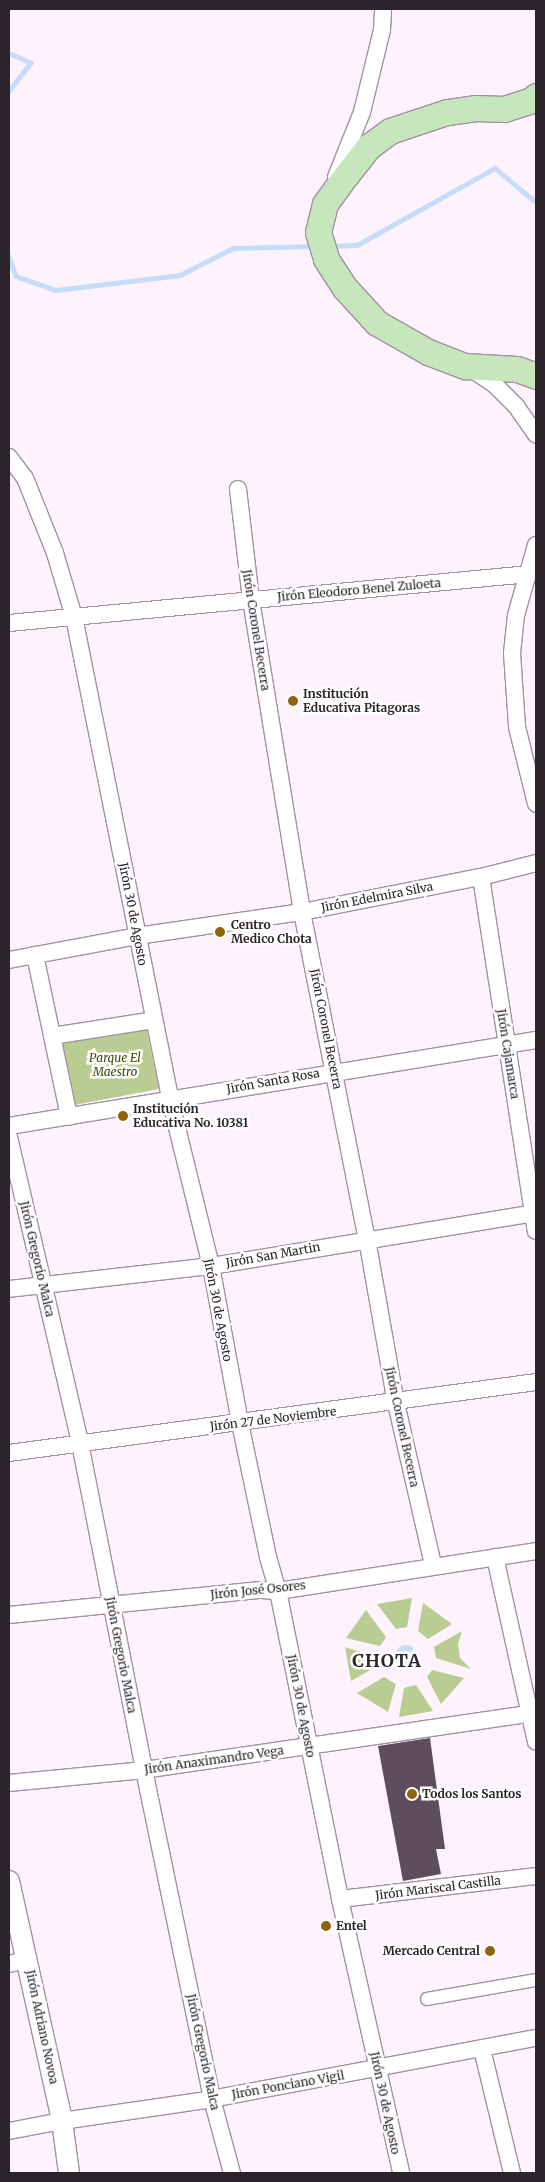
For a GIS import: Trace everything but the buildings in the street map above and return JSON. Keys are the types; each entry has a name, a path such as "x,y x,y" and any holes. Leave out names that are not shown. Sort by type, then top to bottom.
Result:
{"main road":[{"path":"536,96 532,100 504,108 476,108 447,112 390,131 369,146 325,204 318,232 326,259 345,288 377,323 428,352 466,366 516,369 536,376"}],"street":[{"path":"325,204 362,112 382,30 383,9"},
{"path":"466,366 495,385 516,406 536,435"},
{"name":"Jirón 30 de Agosto","path":"9,457 25,478 55,553 74,617 170,1099 211,1266 240,1423 268,1557 278,1590 340,1899 401,2173"},
{"name":"Jirón Coronel Becerra","path":"238,489 250,600 302,912 367,1239 396,1403 433,1565"},
{"path":"536,545 516,615 512,654 517,728 536,804"},
{"name":"Jirón Eleodoro Benel Zuloeta","path":"9,623 529,574"},
{"name":"Jirón Edelmira Silva","path":"9,960 137,936 302,912 481,877 536,863"},
{"name":"Jirón Cajamarca","path":"481,877 506,1044 535,1214 536,1231"},
{"path":"35,955 69,1116"},
{"path":"52,1036 154,1020"},
{"name":"Jirón Santa Rosa","path":"9,1126 334,1071 536,1040"},
{"name":"Jirón Gregorio Malca","path":"9,1138 80,1442 110,1605 212,2099 232,2173"},
{"name":"Jirón San Martin","path":"9,1289 211,1266 367,1239 535,1214"},
{"name":"Jirón 27 de Noviembre","path":"9,1453 80,1442 396,1403 536,1382"},
{"name":"Jirón José Osores","path":"9,1615 261,1590 278,1590 433,1565 536,1551"},
{"path":"495,1557 533,1714 536,1742"},
{"name":"Jirón Anaximandro Vega","path":"9,1783 144,1770 533,1714"},
{"name":"Jirón Mariscal Castilla","path":"340,1899 536,1876"},
{"name":"Jirón Adriano Novoa","path":"9,1881 18,1962 62,2121 69,2173"},
{"path":"427,1999 536,1980"},
{"name":"Jirón Ponciano Vigil","path":"9,2131 62,2121 212,2099 536,2038"},
{"path":"482,2049 512,2173"}],"green space":[{"name":"Parque El Maestro","path":"146,1027 159,1089 74,1105 61,1044"},
{"path":"412,1598 407,1627 396,1629 377,1604"},
{"path":"423,1603 452,1624 428,1639 418,1631"},
{"path":"366,1610 386,1637 380,1646 346,1638"},
{"path":"462,1631 458,1644 460,1658 471,1669 436,1658 434,1647"},
{"path":"345,1647 378,1658 379,1665 351,1681"},
{"path":"432,1670 464,1678 441,1704 427,1677"},
{"path":"384,1677 396,1684 388,1712 357,1693"},
{"path":"416,1685 433,1711 399,1717 404,1688"}],"water":[{"path":"406,1645 414,1648 417,1656 414,1664 406,1667 398,1664 395,1656 398,1648"}],"waterway":[{"path":"9,53 31,63 9,91"},
{"path":"330,246 357,245 495,168 536,202"},
{"path":"9,256 16,276 56,290 180,275 233,248 314,246"}],"place":[{"name":"Institución Educativa Pitagoras","path":"293,701"},
{"name":"Centro Medico Chota","path":"220,932"},
{"name":"Institución Educativa No. 10381","path":"123,1116"},
{"name":"Todos los Santos","path":"412,1794"},
{"name":"Entel","path":"326,1926"},
{"name":"Mercado Central","path":"490,1951"}],"district":[{"name":"CHOTA","path":"387,1661"}]}
